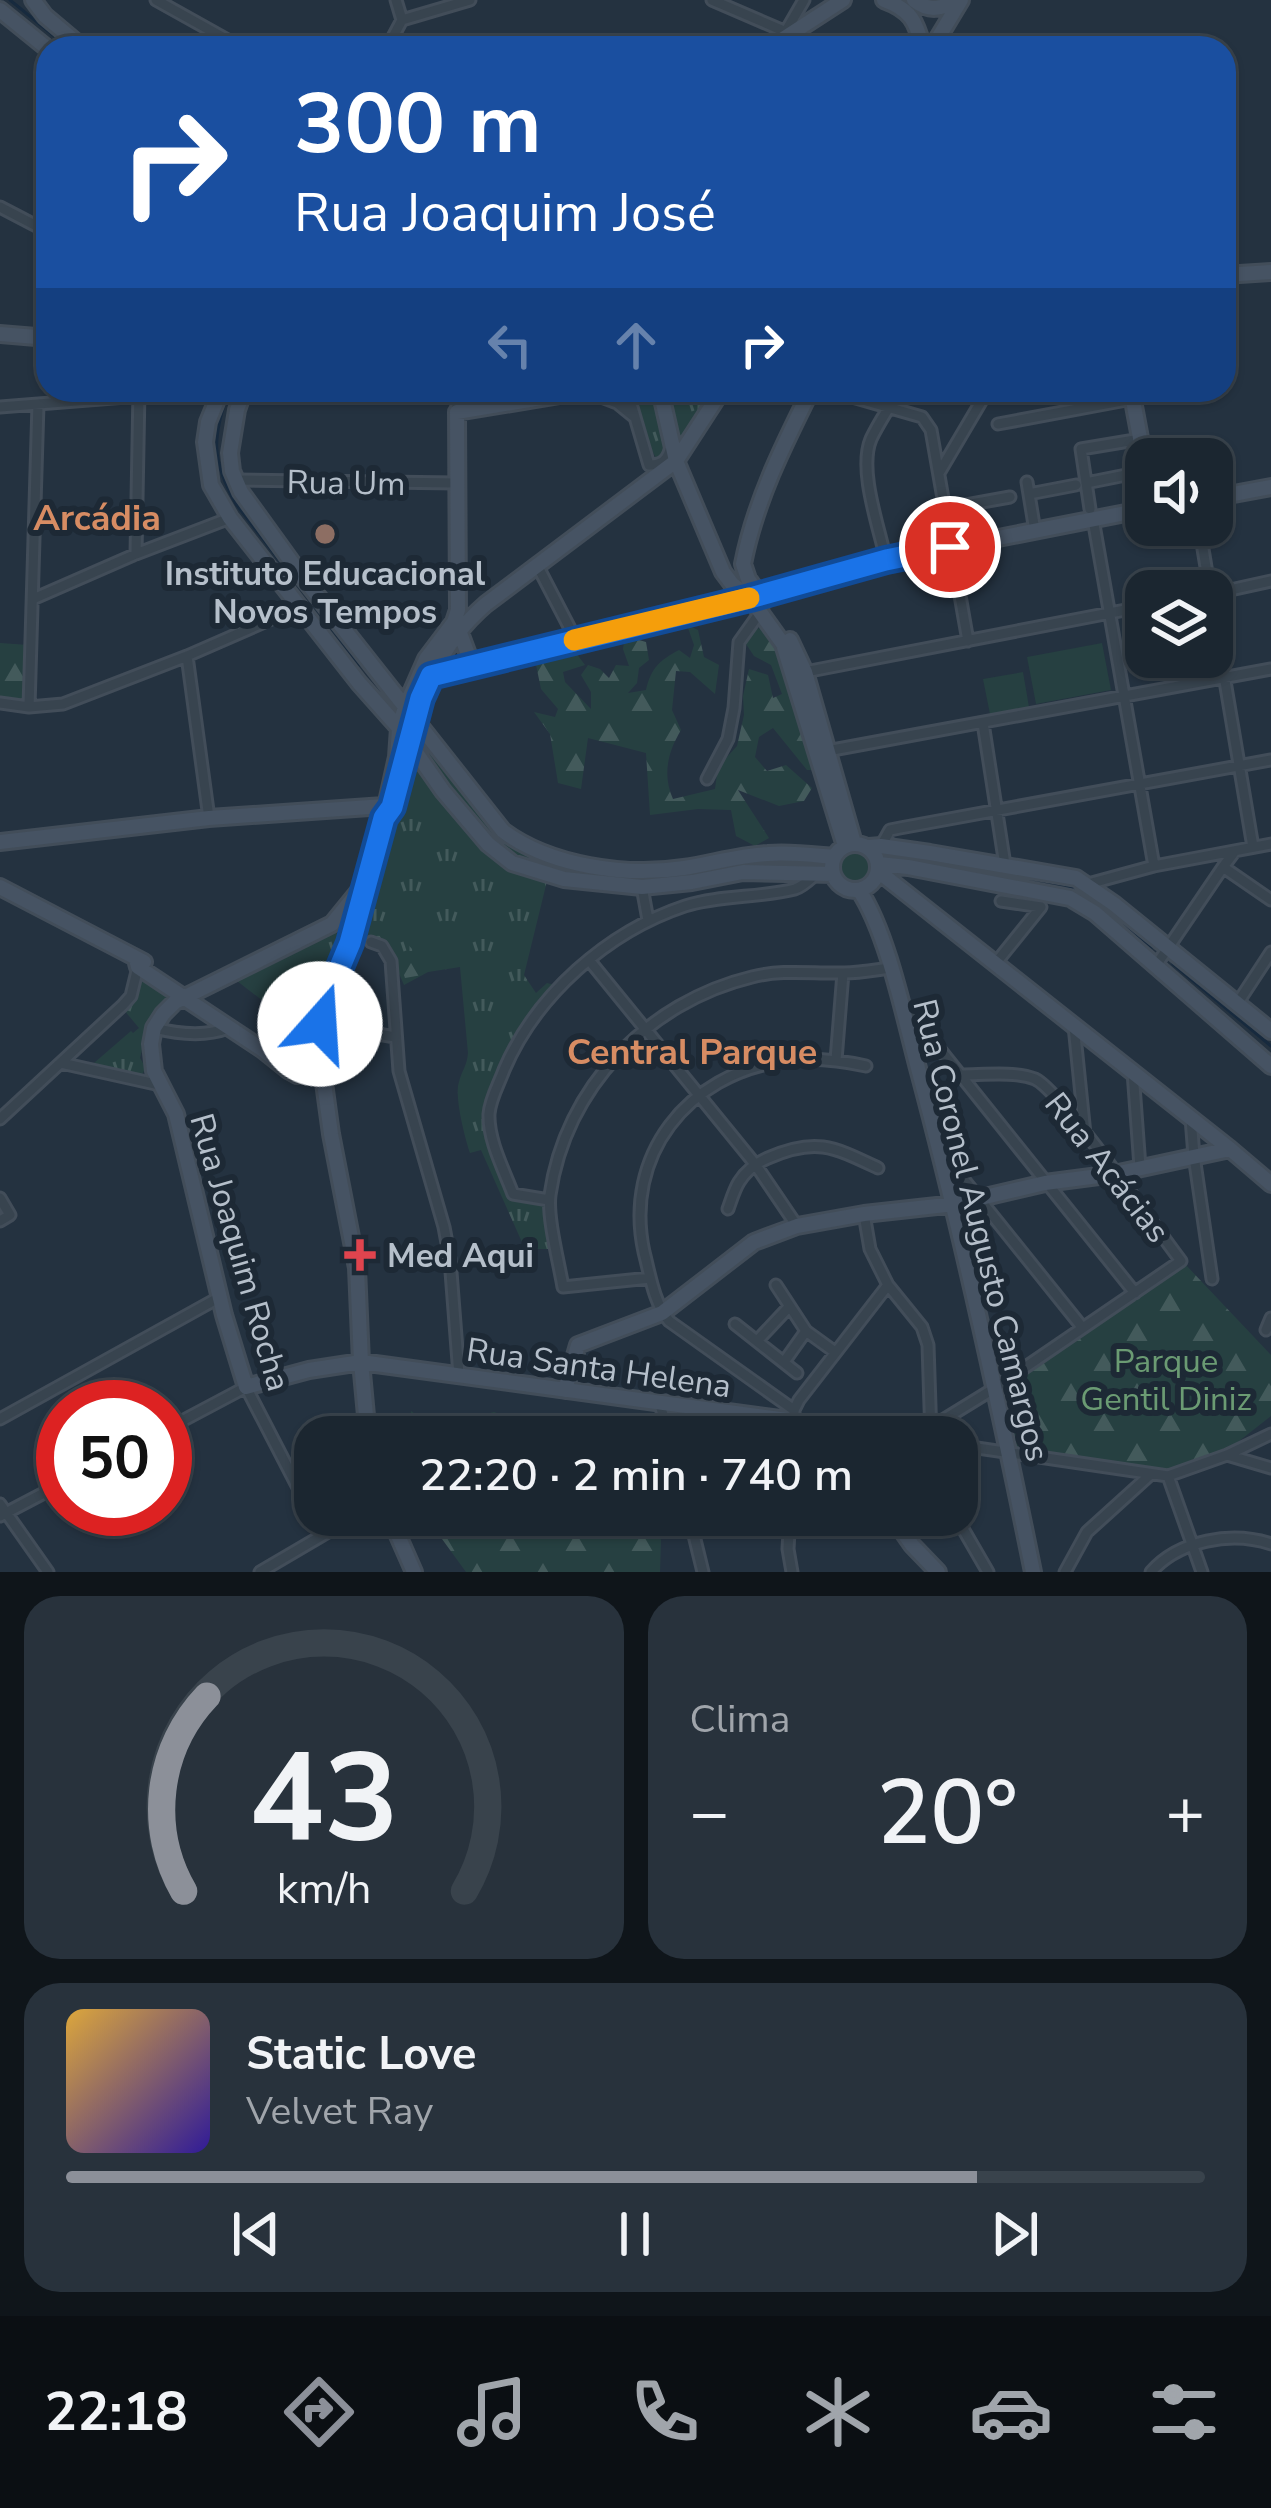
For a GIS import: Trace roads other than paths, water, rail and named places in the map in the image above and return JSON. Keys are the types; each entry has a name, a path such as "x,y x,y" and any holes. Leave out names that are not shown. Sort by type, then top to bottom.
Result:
{"street":[{"path":"156,0 220,36"},
{"path":"396,0 402,20"},
{"path":"712,0 787,36"},
{"path":"792,36 804,0"},
{"path":"794,36 845,0"},
{"path":"884,0 902,7 921,36"},
{"path":"914,0 926,8 944,8 959,0"},
{"path":"935,36 959,0"},
{"path":"34,1 70,36"},
{"path":"393,36 402,20 463,1"},
{"path":"0,10 36,39"},
{"path":"0,207 36,226"},
{"path":"1236,274 1271,272"},
{"path":"0,334 36,337"},
{"path":"0,407 56,402"},
{"path":"136,554 139,402"},
{"path":"216,402 205,442 211,485 230,518 399,728 424,766 488,844 512,863 553,876 642,887 742,872 825,874 841,885 871,883 898,889 1271,1184"},
{"path":"240,402 230,453 235,480 301,575 404,707 502,831 522,845 578,862 639,872 689,868 734,857 856,848 1076,878 1271,1031"},
{"path":"457,402 458,626 472,664"},
{"path":"457,412 520,402"},
{"path":"615,402 636,421"},
{"path":"630,402 651,472"},
{"path":"662,402 676,461 723,572 731,584 755,596"},
{"path":"651,472 676,461 714,402"},
{"path":"805,402 776,459 743,564 755,596 791,642 805,672 856,848"},
{"path":"874,402 922,417 931,430 968,641"},
{"path":"886,560 867,456 892,402"},
{"path":"938,473 981,402"},
{"path":"998,424 1096,402"},
{"path":"1134,402 1141,438"},
{"path":"29,707 38,404"},
{"path":"1125,442 1081,449 1081,484 1091,514 1154,866"},
{"path":"366,1416 357,1268 331,1134 320,1024 367,881 404,707 458,626 667,459 671,444"},
{"path":"1035,531 1028,488 1125,475"},
{"name":"Rua Um","path":"235,480 457,483"},
{"path":"1233,494 1271,487"},
{"path":"944,508 1010,497"},
{"path":"391,690 424,676 886,560 1035,531 1091,514 1125,511"},
{"path":"33,599 230,518"},
{"path":"723,572 743,564"},
{"path":"537,565 576,640"},
{"path":"1233,589 1271,581"},
{"path":"707,779 728,739 739,641 773,603 780,588"},
{"path":"459,596 467,604 486,604"},
{"path":"0,703 63,704 298,607"},
{"path":"805,672 1125,610"},
{"path":"766,612 783,644 856,848"},
{"path":"188,656 209,818"},
{"path":"1233,676 1271,669"},
{"path":"0,842 209,818 384,812 392,807 424,676"},
{"path":"827,751 1220,678"},
{"path":"1225,678 1253,847"},
{"path":"983,723 1005,865"},
{"path":"549,1200 514,1194 489,1115 494,1095 535,1016 564,982 648,920 689,905 799,888 890,830 1271,760"},
{"path":"403,768 424,766"},
{"path":"1088,884 1271,844"},
{"name":"Rua Coronel Augusto Camargos","path":"856,848 871,883 955,1204 1034,1572"},
{"path":"1154,967 1236,850"},
{"path":"553,876 559,868 556,856"},
{"path":"576,880 571,870 578,862"},
{"path":"871,883 889,863 1070,898 1095,913 1271,1066"},
{"path":"1223,867 1271,900"},
{"path":"228,1028 193,1034 154,1028 168,1007 188,995 332,924 367,881"},
{"path":"0,887 137,963 157,969 228,1028 297,1075 308,1074 320,1060"},
{"path":"642,887 648,920"},
{"path":"994,964 1041,907 1001,901"},
{"path":"332,924 346,933 350,943"},
{"path":"371,942 382,946 391,961 399,1071 444,1227 460,1375"},
{"path":"1238,1004 1271,952"},
{"path":"590,960 754,1164 797,1226"},
{"path":"0,1119 124,1005 131,995 137,963"},
{"path":"650,1278 563,1287 549,1200 560,1153 597,1080 645,1029 684,1002 717,987 756,975 890,968"},
{"path":"836,1060 843,974"},
{"path":"899,998 1135,1293 954,1416"},
{"path":"320,1024 395,1037"},
{"path":"1074,1026 1085,1135"},
{"name":"Rua Joaquim Rocha","path":"154,1028 152,1079 176,1114 246,1388 294,1480"},
{"path":"662,1313 639,1228 640,1191 665,1130 698,1095 751,1068 806,1059 866,1066"},
{"path":"61,1063 152,1079"},
{"path":"1133,1072 1140,1167"},
{"name":"Rua Acácias","path":"960,1075 1027,1076 1042,1082 1085,1135 1181,1261 1135,1293"},
{"path":"1191,1118 1212,1279"},
{"path":"728,1209 754,1164 794,1146 820,1146 878,1168"},
{"path":"565,1390 578,1346 662,1313 754,1242 797,1226 955,1204 1230,1149"},
{"path":"940,1151 1082,1328"},
{"path":"0,1198 5,1218"},
{"path":"864,1214 870,1249 888,1285 922,1327 928,1345 930,1416"},
{"path":"798,1416 835,1352 888,1285"},
{"path":"776,1286 806,1331 835,1352"},
{"path":"0,1419 220,1297"},
{"path":"757,1341 788,1308"},
{"name":"Rua Santa Helena","path":"662,1313 787,1416"},
{"path":"1266,1330 1271,1318"},
{"path":"735,1324 797,1372"},
{"path":"784,1362 806,1331"},
{"name":"Rua Santa Helena","path":"246,1388 309,1370 361,1362 749,1416"},
{"path":"192,1416 246,1388"},
{"path":"660,1404 663,1416"},
{"path":"978,1448 1168,1476 1271,1434"},
{"path":"1227,1455 1271,1468"},
{"path":"1065,1572 1087,1532 1151,1474"},
{"path":"1168,1476 1202,1572"},
{"path":"36,1495 2,1511 48,1572"},
{"path":"260,1572 319,1536"},
{"path":"398,1536 414,1572"},
{"path":"694,1536 703,1572"},
{"path":"789,1536 792,1572"},
{"path":"906,1536 938,1572"},
{"path":"967,1536 988,1572"},
{"path":"1151,1572 1191,1547 1234,1537 1271,1544"}],"waterway":[{"path":"10,0 54,36"},
{"path":"225,402 219,421 218,461 236,504 360,665"},
{"path":"932,862 1065,885 1089,895 1152,947"},
{"path":"1173,964 1271,1046"}],"place":[{"name":"Instituto Educacional Novos Tempos","path":"325,534"},
{"name":"Med Aqui","path":"360,1255"}],"district":[{"name":"Arcádia","path":"97,517"},
{"name":"Central Parque","path":"692,1051"}],"park label":[{"name":"Parque Gentil Diniz","path":"1166,1379"}]}
